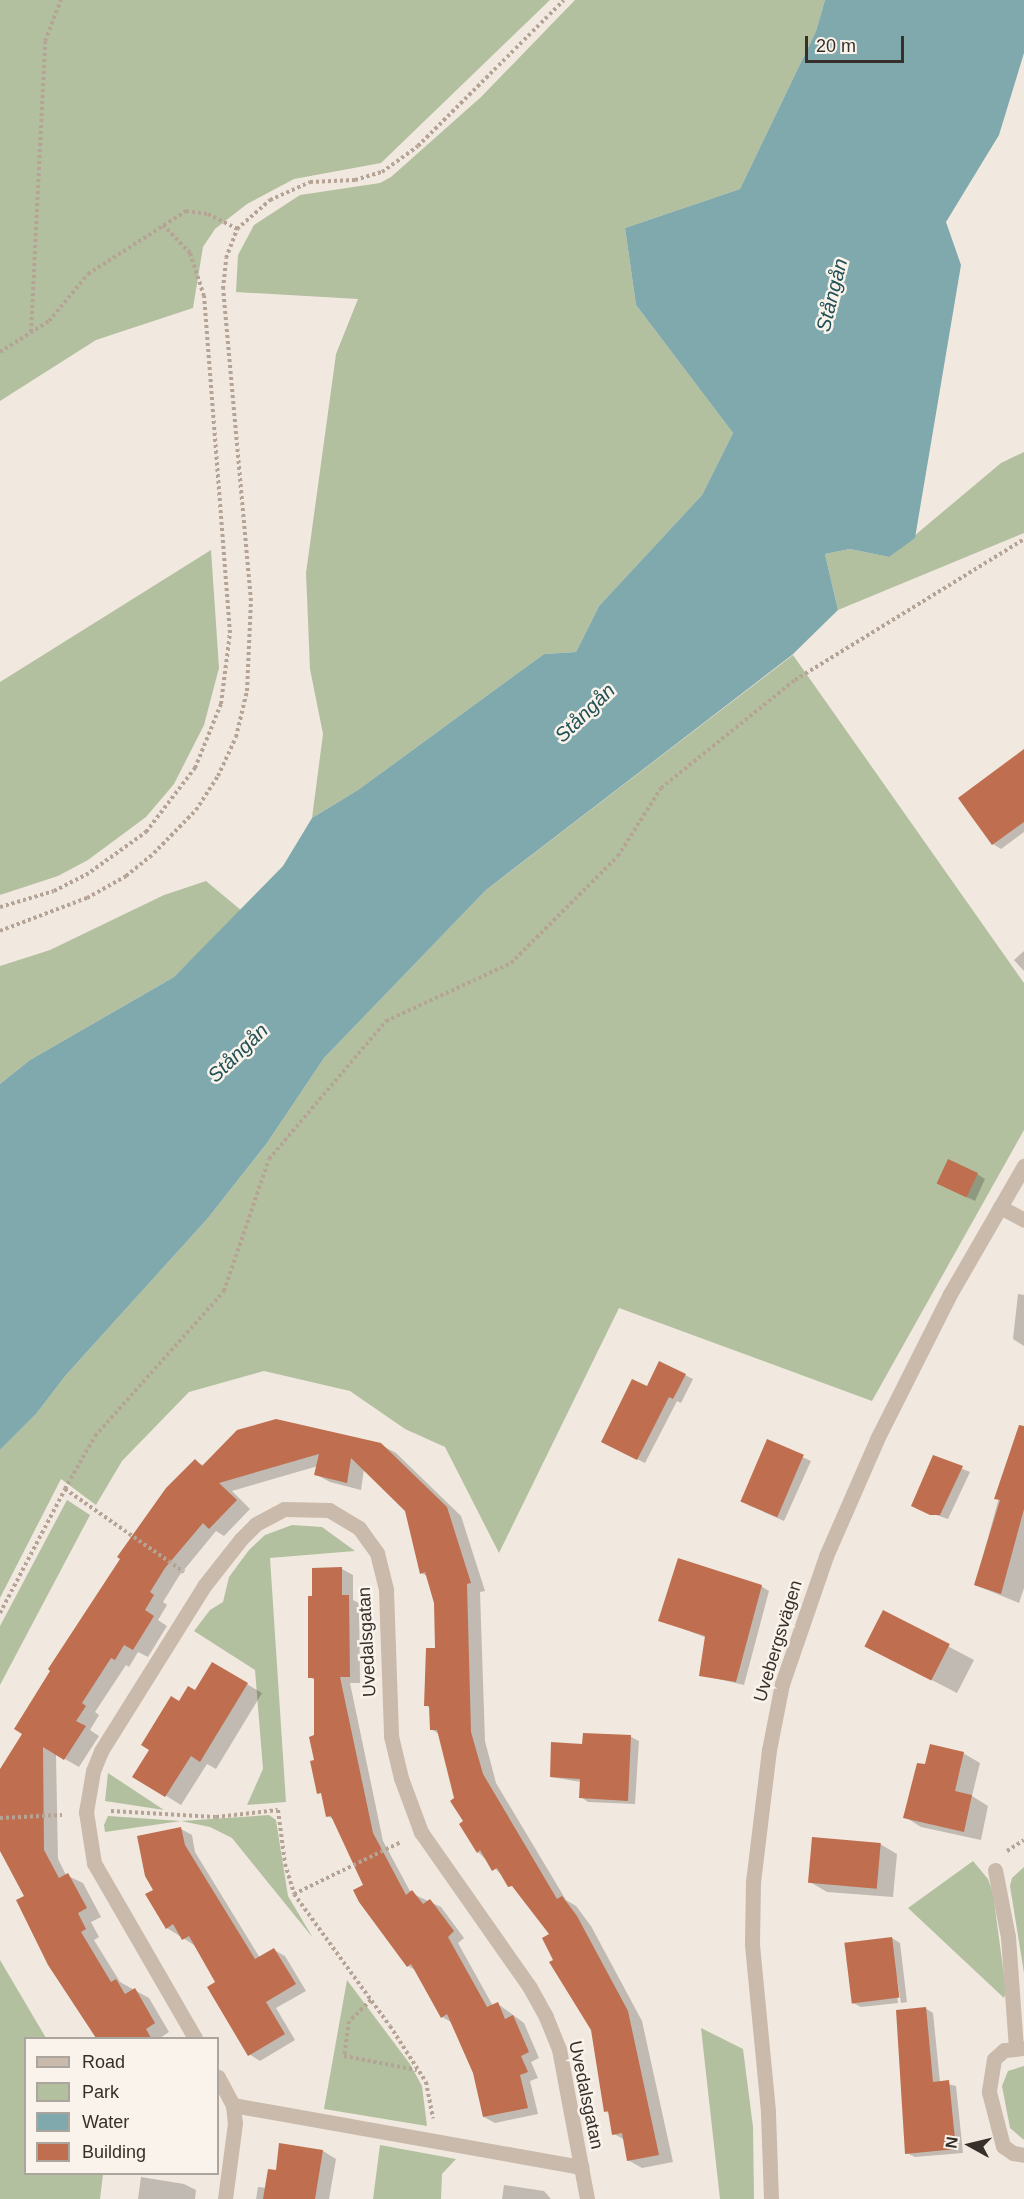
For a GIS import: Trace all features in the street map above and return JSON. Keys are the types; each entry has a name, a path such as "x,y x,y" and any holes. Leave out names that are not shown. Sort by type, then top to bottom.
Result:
{"street":[{"name":"Uvebergsvägen","path":"771,2199 768,2111 752,1944 753,1882 769,1749 782,1684 826,1556 877,1439 999,1207 1024,1166"},
{"path":"999,1207 1024,1220"},
{"name":"Uvedalsgatan","path":"194,2037 94,1863 86,1812 88,1791 101,1751 204,1586 256,1524 284,1509 329,1510 368,1539 381,1568 386,1590 391,1736 401,1778 421,1832 529,1986 546,2017 559,2049 587,2199"},
{"path":"995,1870 1008,1937 1020,2048 1004,2050 994,2059 989,2092 1003,2146 1013,2154 1024,2155"},
{"path":"219,2079 234,2105 235,2142 225,2199"},
{"name":"Uvedalsgatan","path":"234,2105 582,2167"}],"path":[{"path":"31,332 45,41 61,0"},
{"path":"0,931 87,898 126,876 154,853 196,810 218,776 236,737 247,691 251,601 223,289 226,258 237,229 270,200 310,182 355,180 382,172 418,146 564,0"},
{"path":"0,352 49,321 88,274 186,211 208,214 237,229"},
{"path":"0,907 54,891 86,875 146,832 195,768 221,704 230,633 204,296 190,254 163,225"},
{"path":"0,1613 95,1436 224,1291 269,1159 386,1021 511,963 618,856 661,788 795,680 1024,539"},
{"path":"65,1489 204,1586"},
{"path":"0,1818 86,1812 216,1817 278,1809 285,1864 294,1894 371,2000 426,2082 438,2141"},
{"path":"294,1894 421,1832"},
{"path":"1010,1850 1024,1840"},
{"path":"371,2000 349,2021 344,2056 418,2070"}],"green space":[{"path":"0,0 550,0 381,163 294,179 247,204 215,229 203,247 193,308 96,340 0,401"},
{"path":"575,0 825,0 816,31 740,189 625,228 636,305 733,433 702,495 599,606 576,652 544,654 358,790 312,818 323,734 310,669 306,573 336,354 358,299 236,292 238,255 254,225 300,195 380,183 391,177 481,97"},
{"path":"1024,452 1024,533 838,610 825,554 850,549 889,557 1001,463"},
{"path":"211,550 219,668 204,725 174,784 146,817 88,860 58,876 0,895 0,682"},
{"path":"793,655 1024,983 1024,1130 872,1401 619,1308 499,1553 445,1447 405,1429 350,1391 264,1371 189,1392 122,1461 96,1505 61,1479 0,1598 0,1450 36,1414 66,1375 208,1218 267,1143 324,1058 486,890"},
{"path":"206,881 242,911 174,977 30,1060 0,1084 0,966 50,950 164,895"},
{"path":"67,1500 90,1515 0,1685 0,1626"},
{"path":"292,1525 322,1527 355,1551 270,1558 286,1802 247,1805 263,1769 255,1670 194,1631 210,1610 223,1602 229,1577 249,1550 265,1535"},
{"path":"108,1773 164,1810 105,1801"},
{"path":"269,1815 276,1820 288,1896 313,1938 232,1838 210,1827 181,1821"},
{"path":"108,1816 181,1821 105,1832 104,1825"},
{"path":"973,1861 988,1879 993,1893 1006,1991 1004,1998 908,1908"},
{"path":"1024,1867 1024,1973 1010,1886 1012,1878"},
{"path":"0,1960 45,2037 24,2037 24,2175 103,2175 100,2199 0,2199"},
{"path":"347,1980 410,2064 422,2086 427,2126 324,2109"},
{"path":"701,2028 743,2049 753,2127 754,2199 720,2199"},
{"path":"1024,2066 1024,2140 1010,2128 1002,2086 1008,2071"},
{"path":"380,2145 456,2159 442,2174 441,2199 373,2199"}],"water":[{"name":"Stångån","path":"825,0 1024,0 1024,53 999,135 946,222 961,265 915,538 889,557 850,549 825,554 838,610 792,655 486,890 324,1058 267,1143 208,1218 66,1375 36,1414 0,1450 0,1084 30,1060 174,977 283,866 312,818 358,790 544,654 576,652 599,606 702,495 733,433 636,305 625,228 740,189 816,31"}],"building":[{"path":"1024,749 1024,822 992,845 958,798"},
{"path":"948,1159 978,1173 966,1197 937,1183"},
{"path":"659,1361 686,1374 673,1399 669,1397 637,1460 601,1442 632,1379 647,1386"},
{"path":"276,1419 381,1443 447,1507 471,1583 467,1584 471,1732 483,1774 557,1899 562,1896 577,1916 628,2011 659,2155 627,2161 622,2133 612,2135 608,2111 604,2112 591,2030 549,1962 553,1960 542,1938 549,1934 512,1886 508,1887 497,1868 492,1871 480,1850 477,1853 459,1824 463,1821 450,1801 454,1798 437,1730 430,1730 429,1706 424,1706 426,1648 435,1648 434,1603 425,1572 420,1574 405,1511 351,1458 347,1483 314,1475 319,1454 219,1483 237,1500 209,1529 203,1523 165,1568 150,1592 154,1595 145,1610 154,1616 133,1650 124,1645 115,1660 111,1658 82,1703 86,1706 76,1721 86,1726 64,1760 43,1747 44,1850 59,1878 68,1873 87,1908 78,1913 86,1929 81,1932 111,1982 116,1979 125,1994 135,1988 155,2023 146,2029 150,2037 95,2037 48,1965 16,1900 24,1896 0,1851 0,1769 22,1734 14,1729 50,1671 48,1669 120,1559 117,1557 166,1488 195,1459 202,1466 237,1430"},
{"path":"1019,1425 1024,1426 1024,1509 1001,1594 974,1585 1000,1500 994,1499"},
{"path":"767,1439 804,1455 777,1517 740,1502"},
{"path":"933,1455 963,1466 940,1515 930,1515 911,1506"},
{"path":"678,1558 762,1585 736,1682 699,1676 705,1636 658,1621"},
{"path":"342,1567 342,1595 349,1595 350,1677 340,1677 373,1833 406,1895 412,1890 423,1904 430,1899 454,1931 448,1937 487,2007 498,2002 505,2019 513,2015 529,2052 521,2056 528,2072 520,2075 528,2108 483,2117 473,2073 447,2014 441,2018 411,1964 407,1967 359,1902 353,1890 363,1885 331,1816 326,1817 321,1793 317,1794 310,1761 314,1760 309,1737 314,1735 314,1678 308,1678 308,1596 312,1596 312,1568"},
{"path":"883,1610 950,1644 931,1681 864,1647"},
{"path":"212,1662 248,1683 200,1762 191,1756 165,1797 132,1777 149,1750 141,1745 171,1696 179,1701 188,1686 195,1690"},
{"path":"583,1733 631,1735 628,1801 579,1798 580,1779 550,1777 551,1742 582,1744"},
{"path":"930,1744 964,1752 955,1791 972,1795 964,1832 903,1818 917,1763 925,1764"},
{"path":"181,1827 185,1845 255,1959 274,1948 296,1984 266,2002 285,2034 248,2056 207,1987 215,1982 189,1936 182,1940 173,1924 166,1929 145,1894 153,1890 145,1876 137,1836"},
{"path":"812,1837 881,1843 877,1889 808,1883"},
{"path":"892,1937 899,1998 852,2003 844,1943"},
{"path":"926,2007 933,2082 949,2080 956,2149 905,2154 896,2010"},
{"path":"279,2143 323,2150 315,2199 263,2199 268,2169 276,2170"}]}
